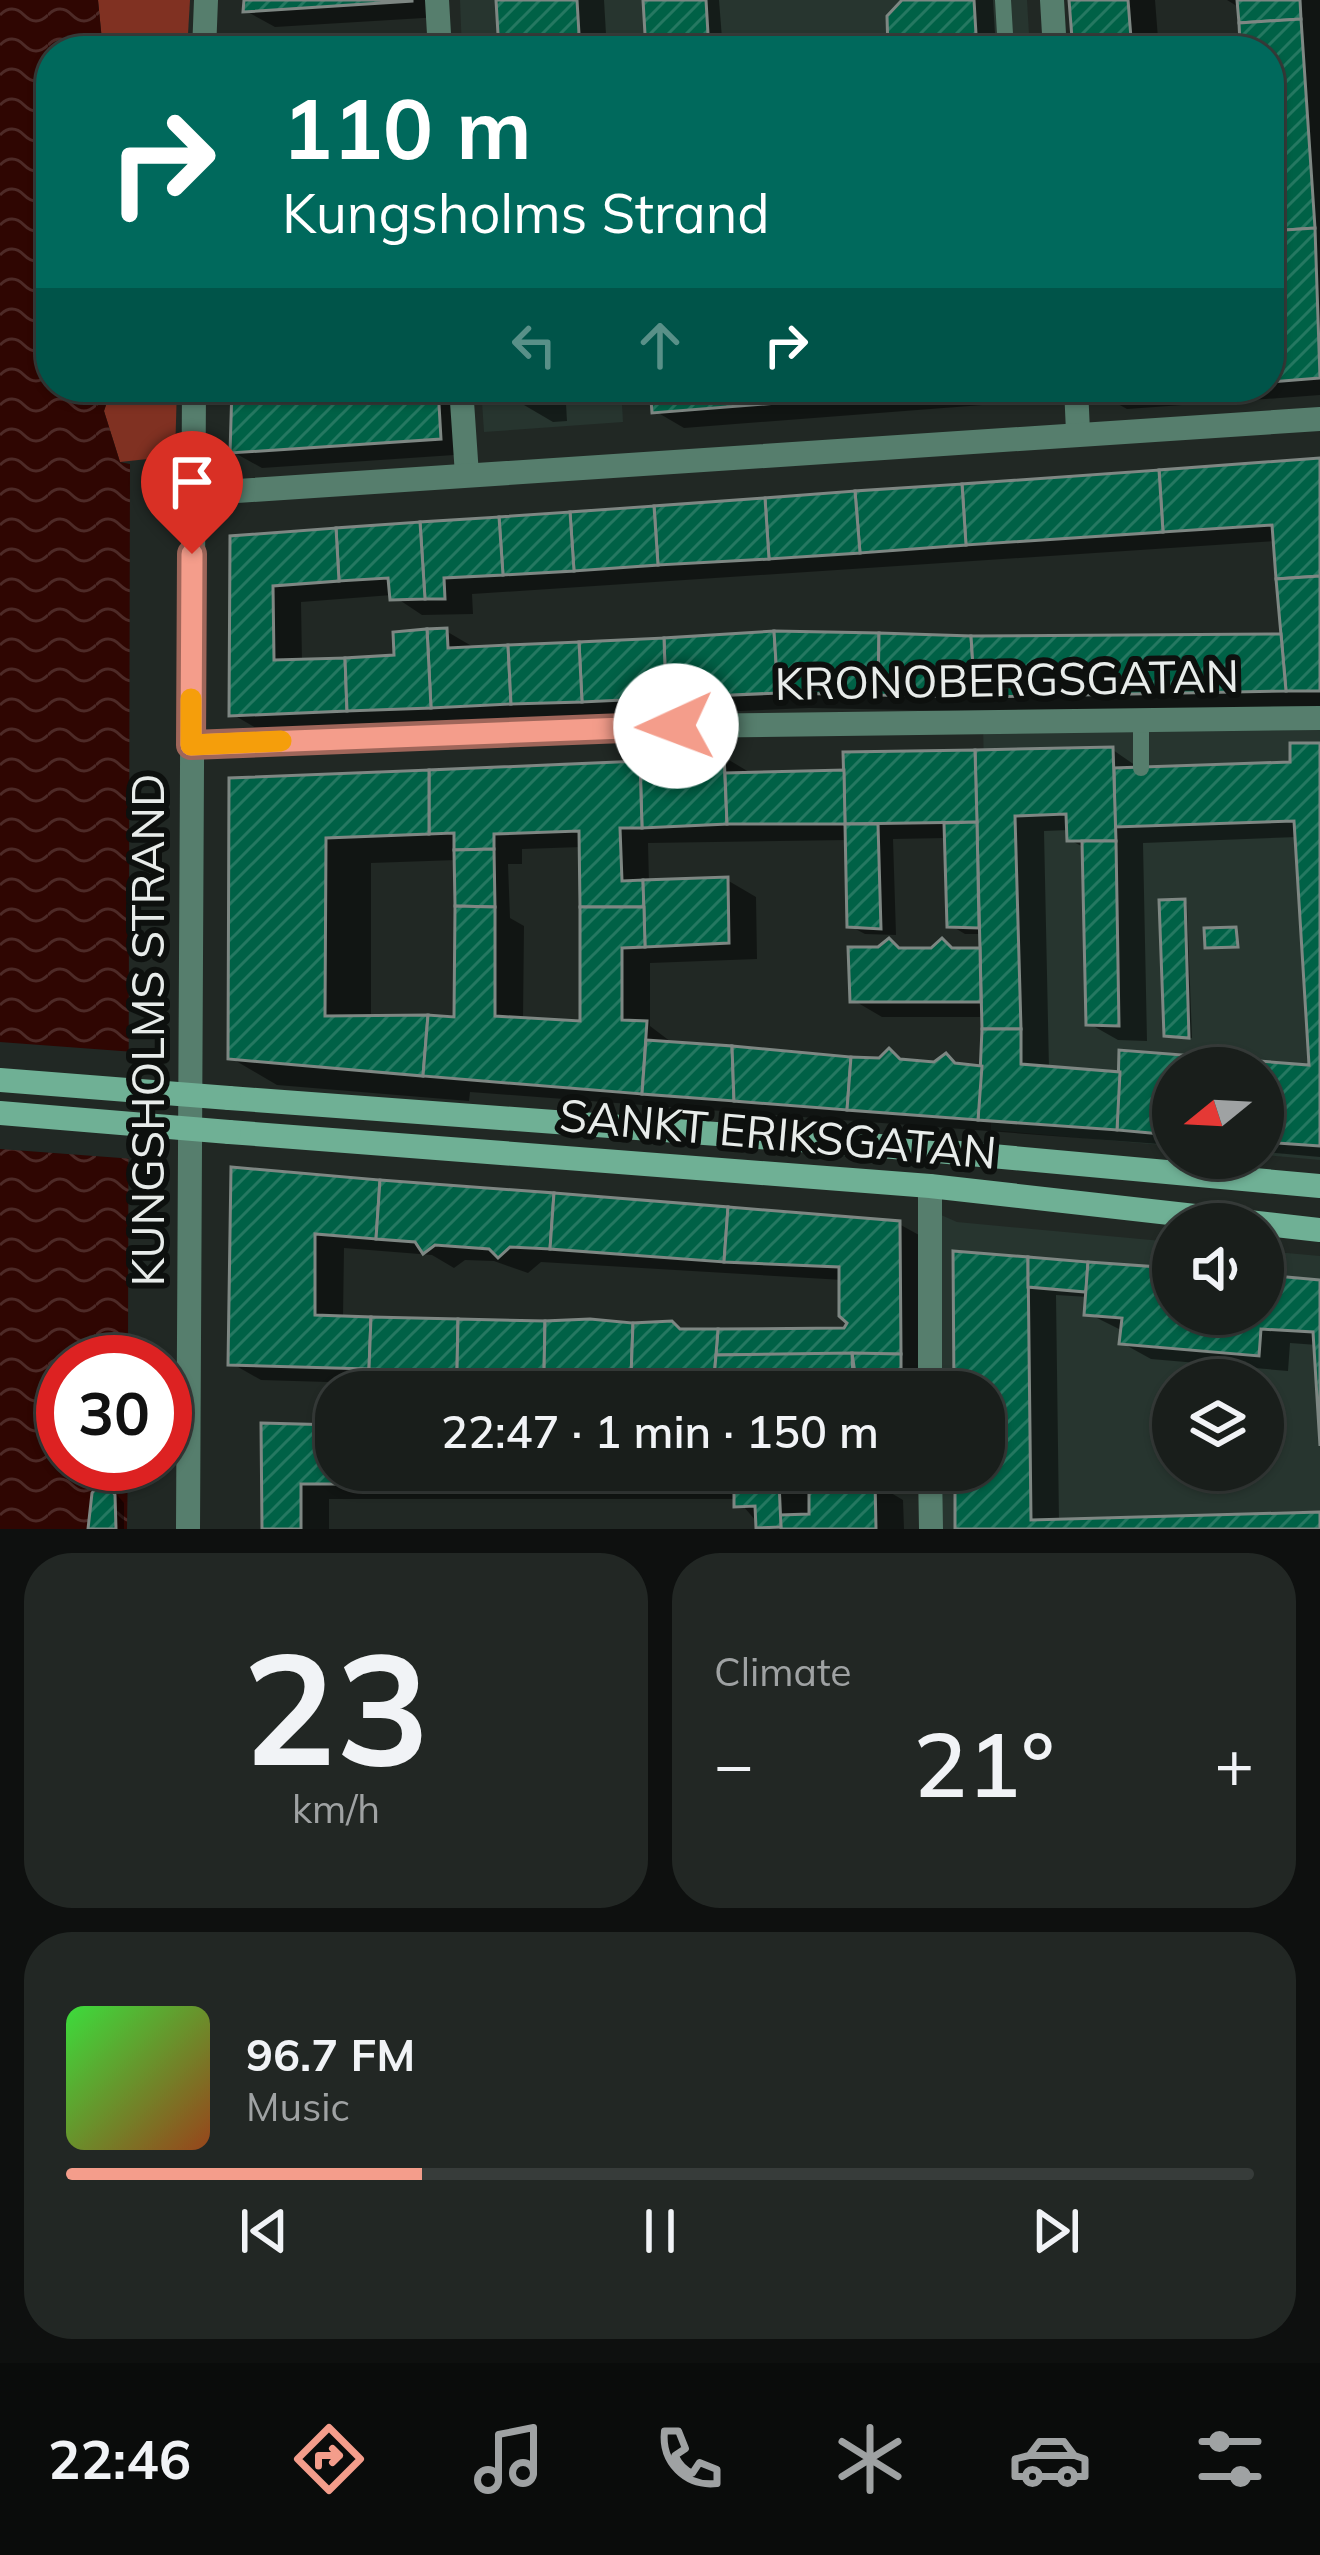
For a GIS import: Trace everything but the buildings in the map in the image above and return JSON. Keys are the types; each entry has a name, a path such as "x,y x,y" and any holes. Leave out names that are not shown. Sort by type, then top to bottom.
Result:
{"main road":[{"name":"SANKT ERIKSGATAN","path":"0,1081 870,1144 1320,1186"},
{"name":"SANKT ERIKSGATAN","path":"0,1113 930,1186 1320,1230"}],"street":[{"path":"204,36 206,0"},
{"path":"437,0 439,36"},
{"path":"1052,0 1054,36"},
{"name":"KUNGSHOLMS STRAND","path":"188,1529 194,402"},
{"path":"462,402 467,475"},
{"path":"1077,402 1078,432"},
{"path":"192,494 1320,419"},
{"name":"KRONOBERGSGATAN","path":"191,745 676,726 1320,718"},
{"path":"930,1186 937,1371"},
{"path":"930,1491 931,1529"}],"lane":[{"path":"1003,0 1005,36"},
{"path":"1141,767 1142,720"}],"shaded area":[{"path":"98,0 190,0 188,36 102,36"},
{"path":"460,0 1027,0 1029,36 461,36"},
{"path":"107,402 177,402 175,456 120,462 104,411"},
{"path":"482,402 622,402 623,422 484,432"},
{"path":"1320,715 1320,1160 1284,1157 1284,1047 1152,1047 1152,1144 991,1130 983,721"},
{"path":"932,1211 957,1222 1152,1240 1152,1335 1284,1335 1284,1253 1320,1256 1320,1529 932,1529 932,1491 1005,1491 1005,1371 932,1371"}],"water":[{"path":"0,0 98,0 102,36 36,36 36,402 107,402 104,411 120,462 130,464 128,1335 36,1335 36,1491 128,1491 127,1529 0,1529"}],"pier":[{"path":"0,1042 135,1052 134,1159 0,1149"}],"railway":[{"path":"0,1080 228,1101"},
{"path":"0,1113 227,1128"}],"slow traffic":[{"path":"191,699 191,745 281,741"}],"route":[{"path":"192,554 191,745 676,726"}]}
